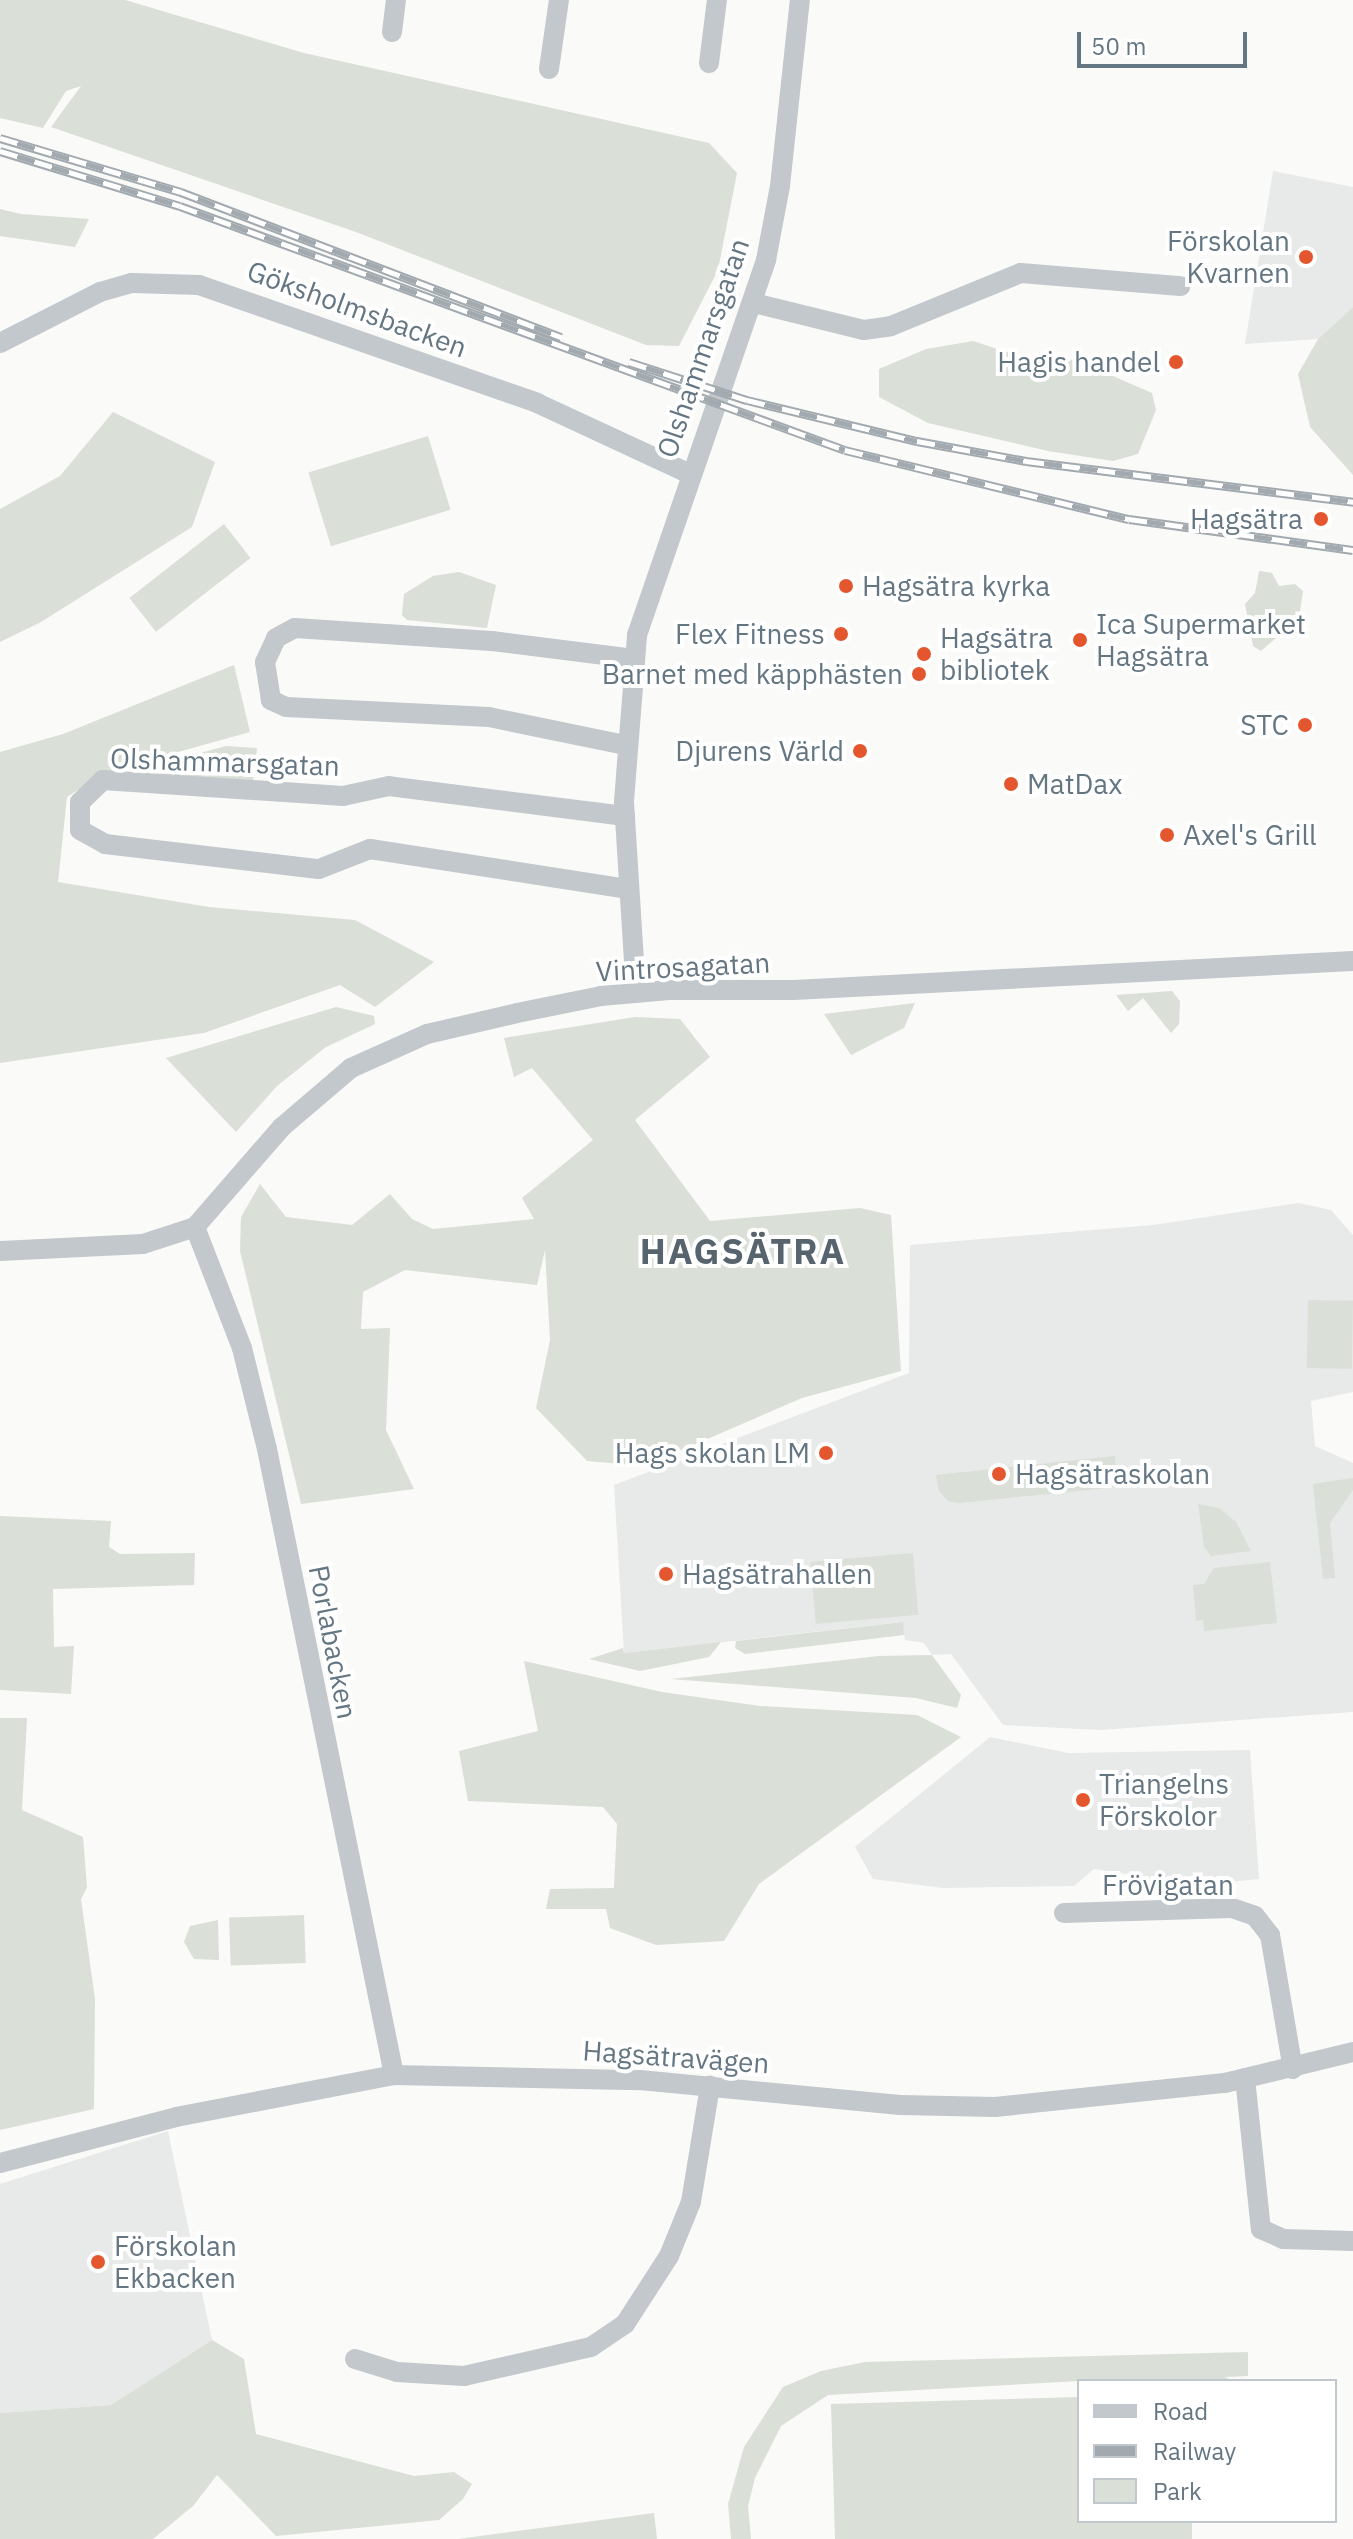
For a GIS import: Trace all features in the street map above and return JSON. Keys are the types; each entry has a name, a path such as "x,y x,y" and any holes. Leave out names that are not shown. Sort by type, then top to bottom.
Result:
{"street":[{"path":"392,32 396,0"},
{"path":"549,69 559,0"},
{"path":"709,63 717,0"},
{"name":"Olshammarsgatan","path":"636,993 627,889 625,816 625,745 634,659 690,474 754,303 780,186 800,0"},
{"path":"754,303 864,330 891,326 1021,273 1180,286"},
{"name":"Göksholmsbacken","path":"0,343 100,292 132,283 199,285 537,403 690,474"},
{"name":"Olshammarsgatan","path":"625,745 489,717 286,707 271,700 265,662 276,638 295,628 492,641 634,659"},
{"name":"Olshammarsgatan","path":"625,816 389,786 343,796 103,780 80,802 80,830 105,844 319,869 370,849 627,889"},
{"name":"Vintrosagatan","path":"195,1227 282,1127 363,1061 427,1034 636,993 794,990 1353,961"},
{"path":"0,1251 143,1244 195,1227"},
{"name":"Porlabacken","path":"195,1227 242,1348 267,1449 394,2075"},
{"name":"Frövigatan","path":"1064,1913 1232,1908 1255,1916 1270,1935 1293,2069"},
{"name":"Hagsätravägen","path":"0,2163 176,2117 394,2075 710,2086 900,2105 995,2107 1095,2100 1245,2078 1293,2069 1353,2052"},
{"path":"1245,2078 1261,2229 1283,2239 1353,2241"},
{"path":"355,2359 397,2372 464,2376 591,2347 625,2324 669,2256 691,2202 710,2086"}],"shaded area":[{"name":"Förskolan Kvarnen","path":"1273,171 1353,187 1353,307 1318,339 1245,344"},
{"name":"Hagsätraskolan","path":"1298,1203 1331,1210 1353,1235 1353,1392 1311,1401 1315,1446 1353,1463 1353,1712 1100,1730 1003,1725 951,1654 932,1655 924,1643 905,1640 902,1622 624,1653 614,1485 909,1373 910,1245 1153,1225"},
{"name":"Triangelns Förskolor","path":"990,1737 1068,1753 1250,1750 1259,1879 1163,1889 1147,1877 1094,1869 1074,1886 943,1888 873,1879 855,1847"},
{"name":"Förskolan Ekbacken","path":"168,2131 212,2340 111,2405 0,2413 0,2184"}],"green space":[{"path":"0,0 125,0 304,53 709,143 737,173 718,270 679,346 646,345 356,232 51,127 81,86 66,91 43,128 0,118"},
{"path":"0,209 21,214 89,219 75,247 0,236"},
{"path":"1353,307 1353,475 1310,427 1298,374 1318,339"},
{"path":"973,341 1016,355 1076,360 1152,393 1156,410 1138,454 1113,461 1048,451 928,423 879,397 879,369 926,349"},
{"path":"113,412 215,462 192,527 41,622 0,642 0,509 60,476"},
{"path":"428,436 451,510 331,546 308,473"},
{"path":"224,524 250,558 156,632 129,598"},
{"path":"1259,571 1272,573 1279,586 1295,584 1303,591 1299,618 1261,651 1253,646 1245,604 1255,593"},
{"path":"459,572 496,585 487,628 407,620 402,615 404,594 433,576"},
{"path":"234,665 250,732 106,772 67,797 58,882 209,907 355,920 434,962 375,1007 340,985 204,1033 0,1063 0,752 63,734"},
{"path":"226,746 257,748 253,783 126,773"},
{"path":"1172,991 1180,1001 1179,1024 1171,1033 1143,998 1128,1011 1116,995"},
{"path":"915,1003 904,1028 851,1055 824,1014"},
{"path":"336,1007 374,1016 375,1024 326,1047 277,1086 236,1132 166,1058"},
{"path":"635,1017 680,1019 710,1057 635,1120 710,1221 860,1208 891,1215 901,1371 802,1398 645,1466 587,1461 536,1408 550,1340 545,1250 537,1285 405,1270 363,1292 361,1329 390,1328 386,1430 414,1489 301,1504 240,1251 241,1217 260,1184 286,1217 352,1225 390,1194 412,1219 433,1229 534,1219 522,1198 593,1140 532,1068 514,1077 504,1038"},
{"path":"1308,1300 1353,1301 1352,1369 1307,1368"},
{"path":"1115,1456 1117,1487 960,1503 948,1501 939,1491 936,1475"},
{"path":"1353,1478 1353,1490 1330,1523 1335,1578 1323,1579 1313,1484"},
{"path":"1198,1504 1219,1508 1236,1522 1251,1551 1211,1556 1204,1547"},
{"path":"0,1516 111,1521 109,1547 120,1554 195,1553 194,1585 53,1589 54,1647 74,1646 71,1694 0,1690"},
{"path":"913,1553 918,1615 816,1624 810,1562"},
{"path":"1270,1562 1277,1623 1204,1631 1203,1620 1196,1621 1193,1585 1204,1584 1214,1568"},
{"path":"903,1622 904,1635 745,1654 735,1648 736,1641"},
{"path":"721,1642 709,1657 640,1671 589,1659 623,1648 624,1653"},
{"path":"932,1655 961,1695 957,1708 916,1698 671,1679 879,1656"},
{"path":"524,1661 662,1692 760,1706 917,1715 961,1737 759,1884 724,1941 656,1945 610,1928 606,1909 546,1909 550,1889 614,1888 617,1824 603,1807 468,1801 459,1751 538,1731"},
{"path":"0,1718 27,1718 22,1810 83,1837 87,1887 81,1899 95,1999 94,2109 0,2130"},
{"path":"304,1915 306,1963 231,1966 229,1918"},
{"path":"218,1920 219,1960 194,1959 184,1942 190,1926"},
{"path":"212,2340 244,2359 256,2434 414,2476 454,2472 472,2484 463,2499 439,2520 276,2536 217,2475 193,2506 153,2539 0,2539 0,2413 111,2405"},
{"path":"1248,2352 1248,2376 1225,2377 1228,2379 1077,2379 828,2395 781,2426 755,2478 748,2506 751,2539 731,2539 728,2504 744,2447 783,2387 821,2371 865,2362"},
{"path":"1077,2397 1077,2523 1192,2523 1192,2539 835,2539 831,2404"},
{"path":"654,2513 657,2539 458,2539"}],"railway":[{"path":"0,138 181,192 561,337"},
{"path":"0,151 180,206 845,450 1129,519 1353,550"},
{"path":"629,362 747,400 917,441 1026,461 1353,502"}],"place":[{"name":"Förskolan Kvarnen","path":"1306,257"},
{"name":"Hagis handel","path":"1176,362"},
{"name":"Hagsätra","path":"1321,519"},
{"name":"Hagsätra kyrka","path":"846,586"},
{"name":"Flex Fitness","path":"841,634"},
{"name":"Ica Supermarket Hagsätra","path":"1080,640"},
{"name":"Hagsätra bibliotek","path":"924,654"},
{"name":"Barnet med käpphästen","path":"919,674"},
{"name":"STC","path":"1305,725"},
{"name":"Djurens Värld","path":"860,751"},
{"name":"MatDax","path":"1011,784"},
{"name":"Axel's Grill","path":"1167,835"},
{"name":"Hags skolan LM","path":"826,1453"},
{"name":"Hagsätraskolan","path":"999,1474"},
{"name":"Hagsätrahallen","path":"666,1574"},
{"name":"Triangelns Förskolor","path":"1083,1800"},
{"name":"Förskolan Ekbacken","path":"98,2262"}],"district":[{"name":"HAGSÄTRA","path":"743,1251"}]}
